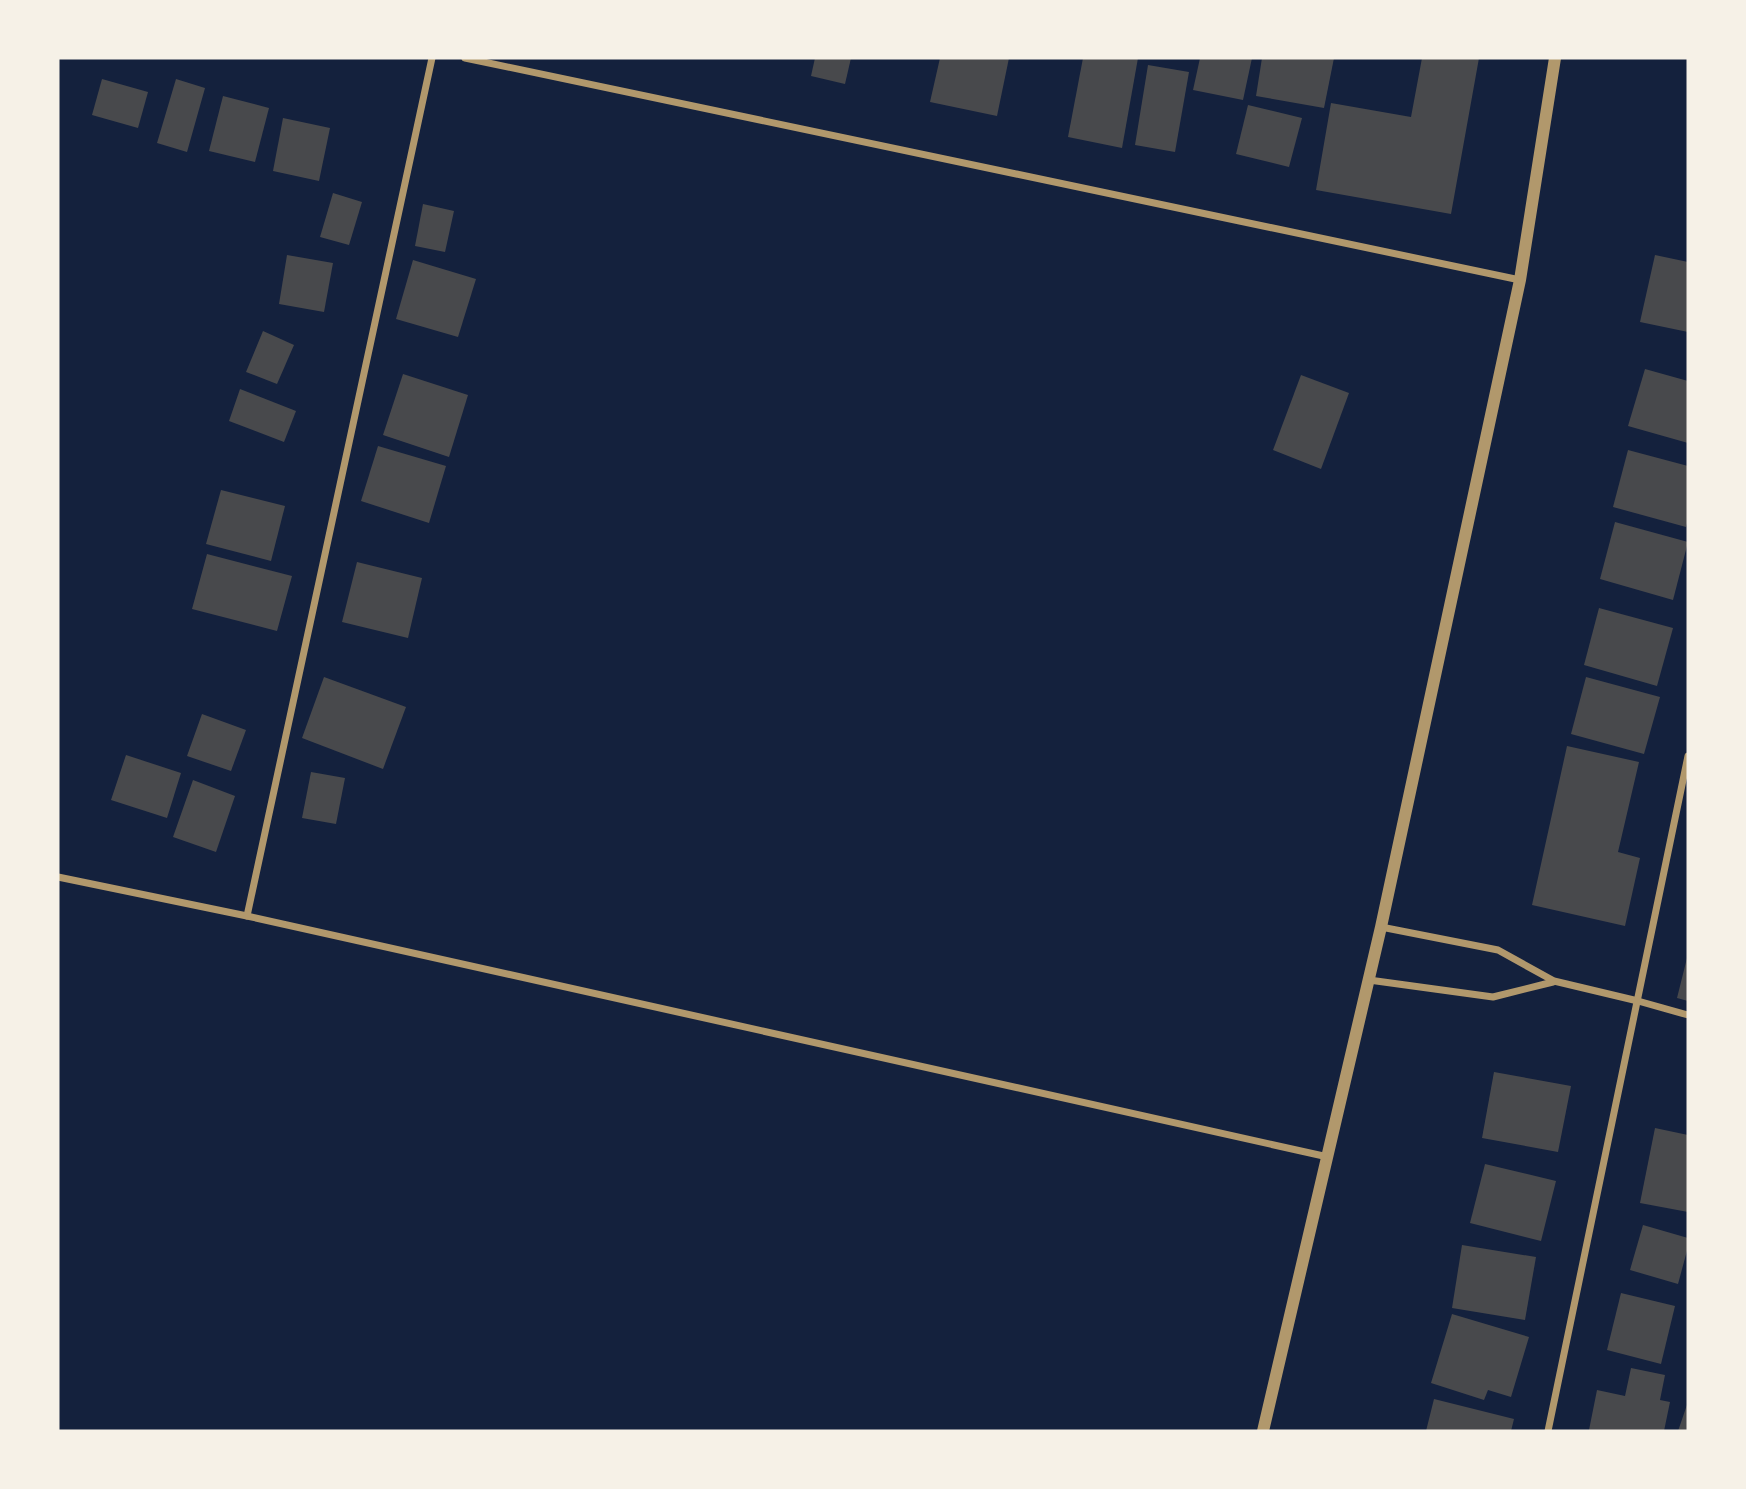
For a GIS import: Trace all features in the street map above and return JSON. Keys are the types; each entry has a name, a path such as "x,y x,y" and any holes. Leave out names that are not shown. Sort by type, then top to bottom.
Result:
{"street":[{"path":"247,916 432,58"},
{"path":"465,58 1520,280"},
{"path":"1263,1431 1381,927 1520,280 1555,58"},
{"path":"1548,1431 1688,755"},
{"path":"58,877 247,916 1328,1157"},
{"path":"1381,927 1498,950 1554,981 1688,1015"},
{"path":"1369,980 1493,997 1554,981"}],"building":[{"path":"815,58 851,58 845,84 811,76"},
{"path":"940,58 1009,58 997,116 930,102"},
{"path":"1083,58 1138,58 1122,148 1068,137"},
{"path":"1200,58 1252,58 1243,100 1193,90"},
{"path":"1262,58 1334,58 1324,108 1256,96"},
{"path":"1422,58 1479,58 1451,214 1316,190 1331,103 1411,117"},
{"path":"1148,65 1189,72 1175,152 1135,145"},
{"path":"102,79 148,92 138,128 92,115"},
{"path":"176,79 205,88 187,152 157,143"},
{"path":"223,96 269,108 255,162 209,151"},
{"path":"1248,105 1302,118 1289,167 1236,154"},
{"path":"283,118 330,128 319,181 273,171"},
{"path":"333,193 362,202 349,245 320,237"},
{"path":"423,204 454,211 445,252 415,246"},
{"path":"287,255 333,263 324,312 279,304"},
{"path":"1655,255 1688,262 1688,332 1640,322"},
{"path":"413,260 476,279 458,337 396,319"},
{"path":"263,331 294,345 277,384 246,372"},
{"path":"1645,369 1688,381 1688,443 1628,426"},
{"path":"403,374 468,395 449,457 383,435"},
{"path":"1301,375 1349,393 1321,469 1273,450"},
{"path":"240,389 296,411 284,442 229,421"},
{"path":"378,446 446,466 429,523 361,501"},
{"path":"1628,450 1688,466 1686,527 1613,507"},
{"path":"221,490 285,506 271,561 206,544"},
{"path":"1615,522 1688,542 1673,600 1600,579"},
{"path":"207,554 292,576 277,631 192,609"},
{"path":"357,562 422,578 408,638 342,622"},
{"path":"1599,608 1673,628 1657,686 1584,665"},
{"path":"324,677 406,707 383,769 302,738"},
{"path":"1586,677 1660,697 1644,754 1571,734"},
{"path":"202,714 246,730 231,771 187,756"},
{"path":"1567,746 1639,762 1618,852 1640,858 1625,926 1532,905"},
{"path":"126,755 181,773 167,818 111,800"},
{"path":"311,772 345,778 336,824 302,818"},
{"path":"193,780 235,796 216,852 173,837"},
{"path":"1688,958 1688,1001 1677,998"},
{"path":"1494,1072 1571,1086 1558,1152 1482,1138"},
{"path":"1655,1128 1688,1135 1688,1212 1640,1203"},
{"path":"1485,1164 1556,1181 1541,1241 1470,1223"},
{"path":"1643,1225 1688,1238 1678,1284 1630,1270"},
{"path":"1462,1245 1536,1257 1525,1320 1452,1308"},
{"path":"1621,1293 1675,1306 1661,1364 1607,1350"},
{"path":"1452,1314 1529,1337 1511,1397 1488,1390 1484,1400 1431,1383"},
{"path":"1631,1368 1665,1375 1660,1400 1670,1402 1664,1431 1589,1430 1597,1390 1625,1396"},
{"path":"1434,1399 1514,1419 1511,1431 1426,1431"},
{"path":"1688,1402 1688,1431 1678,1431"}]}
